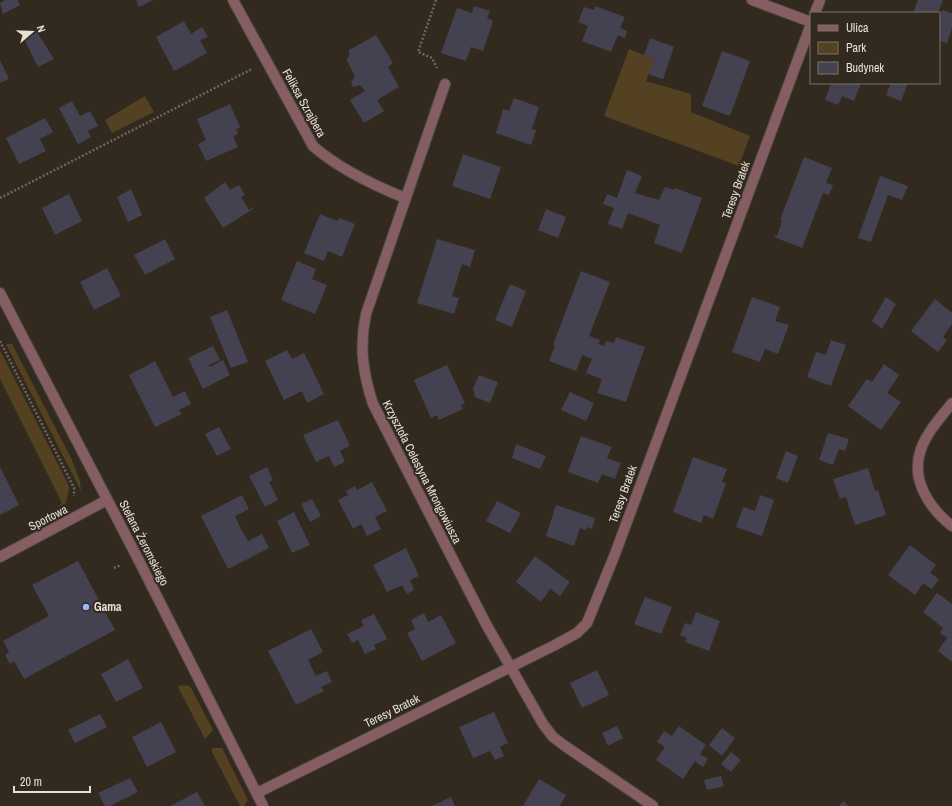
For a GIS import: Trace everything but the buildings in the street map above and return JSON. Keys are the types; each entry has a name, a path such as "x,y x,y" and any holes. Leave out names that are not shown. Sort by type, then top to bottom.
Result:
{"street":[{"name":"Feliksa Szrajbera","path":"233,0 313,146 323,155 377,186 405,198"},
{"name":"Teresy Bratek","path":"752,0 810,23"},
{"path":"815,12 820,0"},
{"name":"Teresy Bratek","path":"257,793 577,633 587,623 592,615 810,26"},
{"name":"Krzysztofa Celestyna Mrongowiusza","path":"445,84 366,314 362,342 363,370 373,404 486,624 543,724 553,737 577,755 653,806"},
{"name":"Stefana Żeromskiego","path":"0,293 264,806"},
{"path":"952,403 928,434 918,460 918,476 923,492 930,506 952,526"},
{"name":"Sportowa","path":"0,557 107,500"}],"path":[{"path":"436,0 418,52 432,58 445,84"},
{"path":"0,198 266,62"},
{"path":"0,340 74,488 74,502"}],"green space":[{"path":"629,49 654,59 646,81 691,94 691,112 750,136 739,166 604,116"},
{"path":"145,96 154,112 112,133 105,120"},
{"path":"6,344 12,344 71,458 80,481 81,491"},
{"path":"0,350 68,484 69,488 66,503 56,508 62,503 0,379"},
{"path":"181,685 190,686 213,730 205,739 178,687"},
{"path":"214,748 222,748 248,800 244,806 240,806 211,750"}],"place":[{"name":"Gama","path":"86,607"}]}
